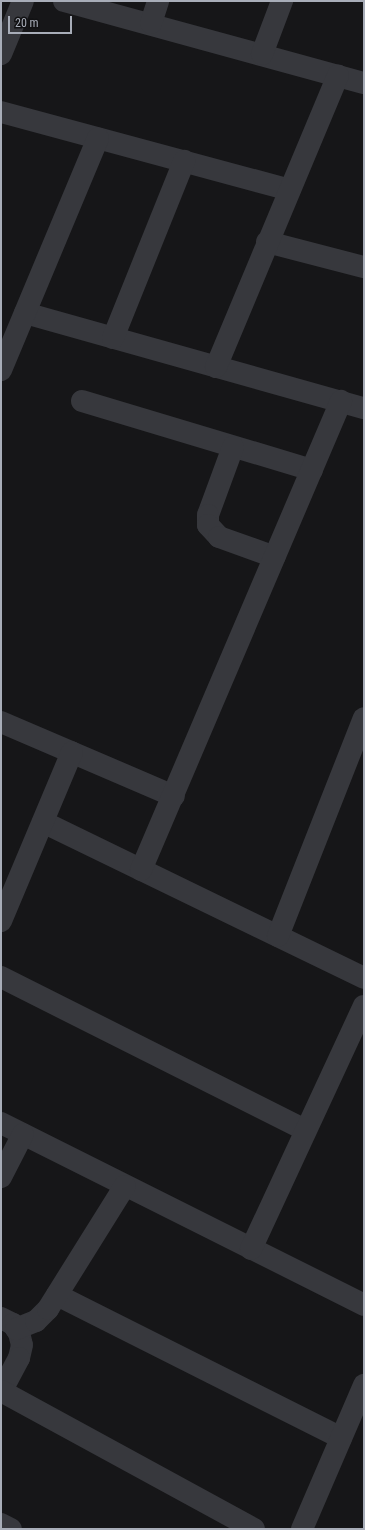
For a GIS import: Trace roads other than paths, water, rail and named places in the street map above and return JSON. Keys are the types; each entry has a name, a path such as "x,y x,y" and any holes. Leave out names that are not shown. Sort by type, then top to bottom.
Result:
{"street":[{"path":"1,54 23,1"},
{"path":"64,1 151,23 364,83"},
{"path":"151,23 158,1"},
{"path":"262,54 282,1"},
{"path":"216,367 267,242 338,76"},
{"path":"1,112 290,190"},
{"path":"1,370 98,138"},
{"path":"113,338 184,161"},
{"path":"267,242 364,267"},
{"path":"25,313 364,408"},
{"path":"82,401 312,470"},
{"path":"141,870 276,557 341,401"},
{"path":"233,447 208,515 208,525 219,537 276,557"},
{"path":"278,936 364,718"},
{"path":"1,722 174,796"},
{"path":"1,921 72,752"},
{"path":"43,822 364,978"},
{"path":"1,977 305,1130"},
{"path":"251,1249 305,1130 364,1006"},
{"path":"1,1123 364,1306"},
{"path":"1,1178 23,1134"},
{"path":"125,1186 43,1316 8,1323 22,1345 19,1358 1,1392 254,1529"},
{"path":"57,1295 341,1438"},
{"path":"302,1529 364,1385"},
{"path":"1,1524 11,1529"}]}
